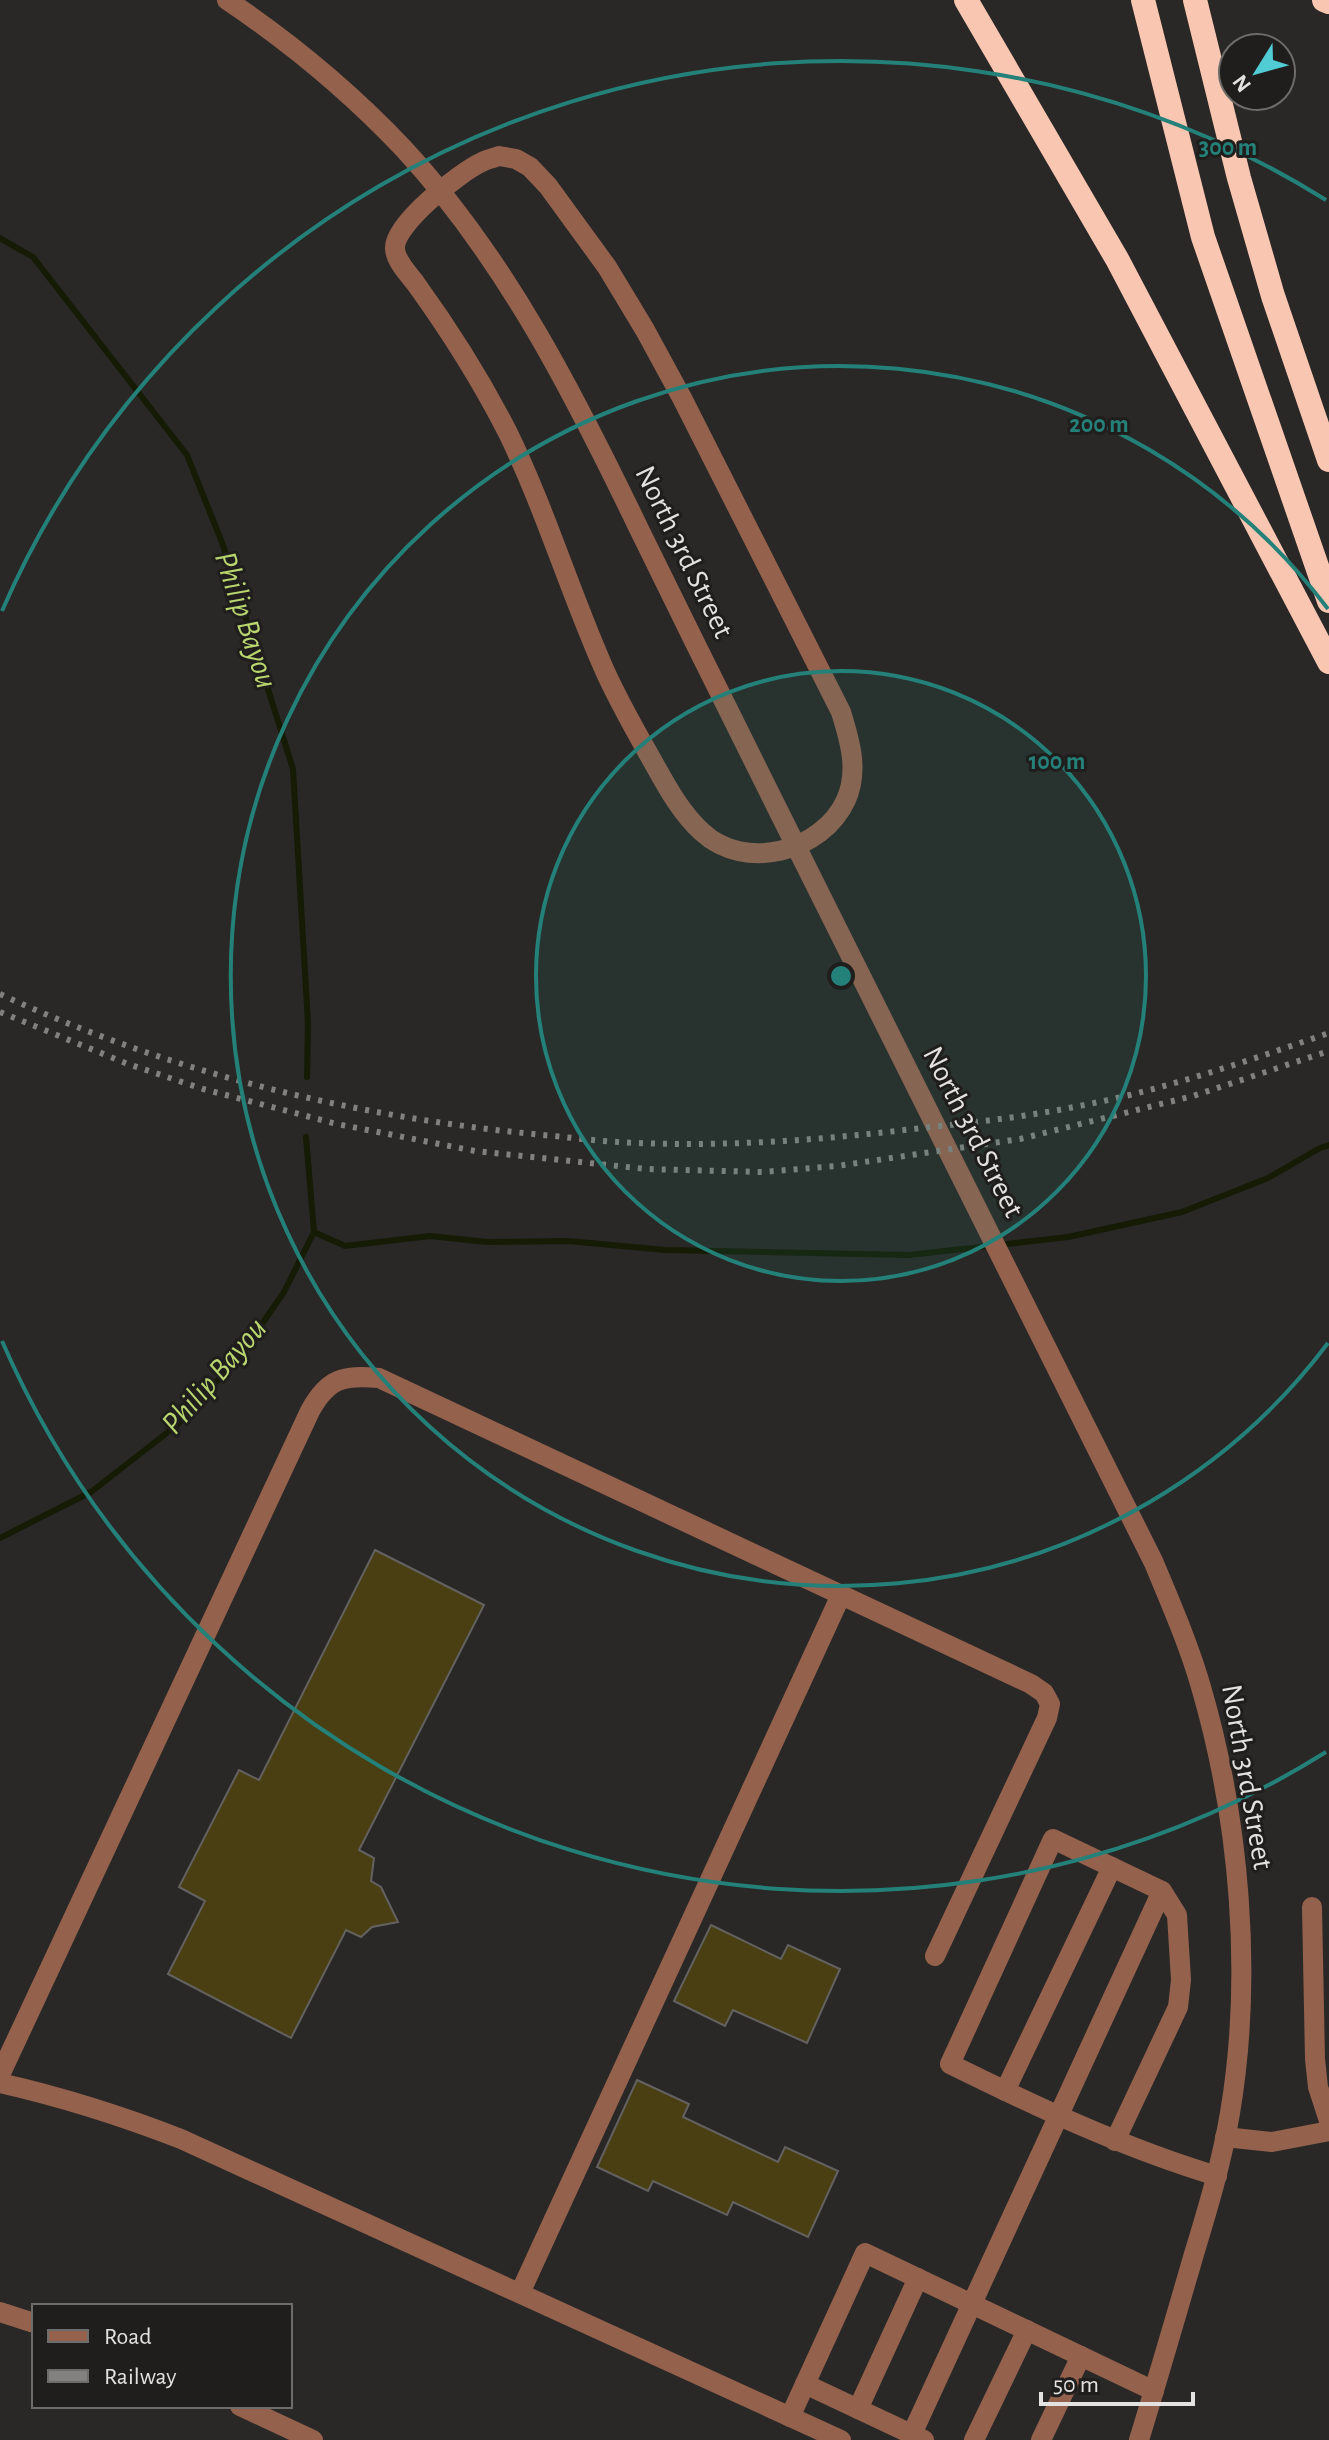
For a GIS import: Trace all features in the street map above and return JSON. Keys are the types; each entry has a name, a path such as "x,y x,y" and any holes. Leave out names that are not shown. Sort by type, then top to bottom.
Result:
{"highway":[{"path":"966,0 1117,259 1329,662"},
{"path":"1143,0 1203,237 1329,601"},
{"path":"1195,0 1243,193 1273,296 1329,460"}],"street":[{"name":"North 3rd Street","path":"227,0 310,60 404,150 483,249 558,369 595,437 1154,1563 1201,1685 1214,1736 1232,1837 1240,1916 1238,2049 1217,2176 1139,2440"},
{"path":"499,156 516,159 530,167 548,186 607,267 645,330 841,712 851,744 853,773 846,800 831,821 813,837 771,853 727,848 705,835 686,816 669,790 625,713 601,662 549,525 490,397 447,327 394,251 397,235 408,219 440,193 484,160 499,156"},
{"path":"0,2075 310,1411 320,1394 334,1382 358,1376 379,1378 1031,1684 1044,1693 1050,1704 1047,1718 935,1956"},
{"path":"520,2293 841,1595"},
{"path":"1115,2141 1178,2007 1181,1980 1177,1915 1162,1891 1053,1839 950,2064 1115,2141 1217,2176"},
{"path":"1005,2091 1112,1867"},
{"path":"805,2384 918,2437 972,2304 1162,1891"},
{"path":"1312,1907 1315,2059 1318,2087 1329,2121"},
{"path":"0,2083 53,2095 181,2139 841,2440"},
{"path":"1225,2137 1272,2142 1329,2131"},
{"path":"790,2417 865,2253 1154,2391"},
{"path":"858,2409 918,2278"},
{"path":"0,2312 32,2322"},
{"path":"974,2440 1027,2330"},
{"path":"1041,2440 1081,2356"},
{"path":"244,2408 313,2440"}],"building":[{"path":"375,1550 484,1605 359,1850 374,1858 371,1881 381,1887 398,1922 372,1927 361,1937 346,1930 291,2038 168,1974 205,1901 179,1887 239,1770 259,1780"},
{"path":"711,1925 781,1959 788,1945 840,1969 807,2043 733,2010 725,2026 674,2001"},
{"path":"637,2080 689,2104 683,2117 778,2162 785,2147 838,2171 808,2237 733,2202 727,2215 653,2181 648,2191 597,2167"}],"waterway":[{"name":"Philip Bayou","path":"0,238 33,257 187,455 223,545 293,769 308,1023 307,1077"},
{"name":"Philip Bayou","path":"0,1538 91,1492 177,1425 240,1356 284,1292 314,1232 306,1137"},
{"path":"314,1232 345,1246 430,1236 487,1242 568,1241 665,1250 909,1255 1068,1237 1182,1212 1268,1178 1329,1145"}],"railway":[{"path":"0,994 134,1048 271,1089 411,1118 636,1143 747,1143 820,1138 1042,1113 1174,1083 1329,1033"},
{"path":"0,1012 128,1064 203,1089 337,1124 475,1151 646,1169 762,1172 837,1166 1020,1139 1193,1096 1329,1051"}]}
